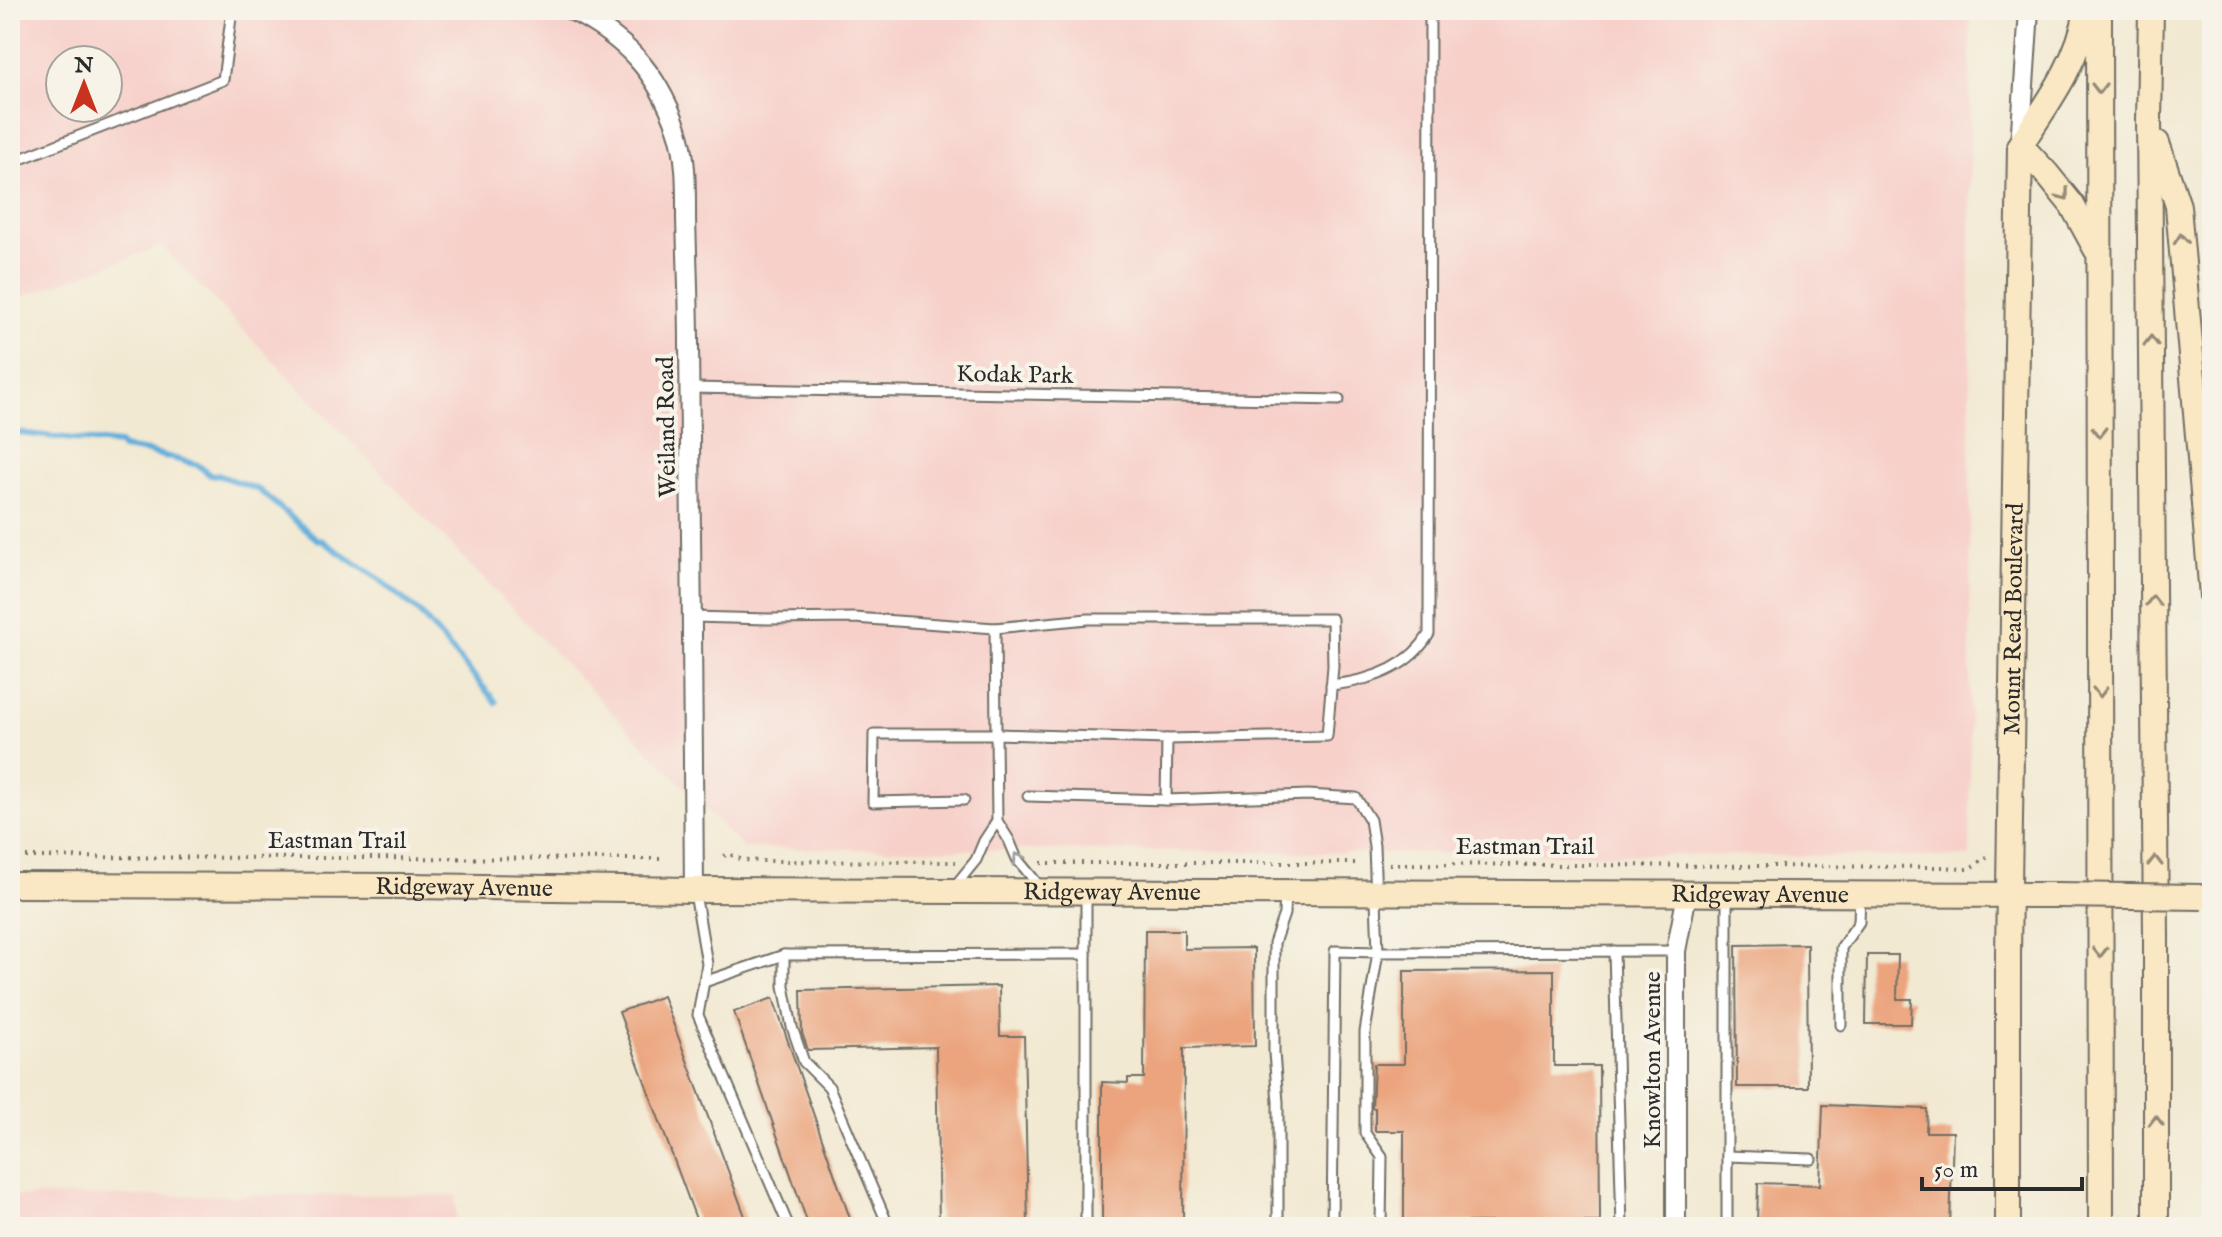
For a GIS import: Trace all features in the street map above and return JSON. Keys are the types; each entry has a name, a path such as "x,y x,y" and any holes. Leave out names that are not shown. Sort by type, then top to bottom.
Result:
{"main road":[{"path":"2087,10 2084,29 2068,71 2020,145 2072,205 2098,252"},
{"path":"2099,10 2101,1227"},
{"path":"2151,10 2149,121 2156,1227"},
{"path":"2149,121 2178,206 2212,596"},
{"name":"Mount Read Boulevard","path":"2008,1227 2020,145"},
{"name":"Ridgeway Avenue","path":"10,885 2207,897"}],"street":[{"name":"Weiland Road","path":"571,10 595,22 624,43 643,64 663,96 678,131 685,171 694,890"},
{"name":"Mount Read Boulevard","path":"2020,145 2029,10"},
{"name":"Knowlton Avenue","path":"1676,1227 1676,951 1687,894"}],"lane":[{"path":"10,163 223,80 232,10"},
{"path":"1331,685 1357,682 1386,671 1409,657 1429,634 1430,10"},
{"name":"Kodak Park","path":"690,388 1339,400"},
{"path":"692,617 854,618 995,628 1088,619 1332,619 1327,736 1167,739 874,734 873,802 964,800"},
{"path":"995,628 997,821 1017,859 1044,891"},
{"path":"1166,800 1167,739"},
{"path":"1028,796 1166,800 1308,795 1356,798 1370,820 1374,846 1378,952 1365,1032 1365,1133 1382,1157 1381,1227"},
{"path":"950,891 976,860 997,821"},
{"path":"694,890 707,964 698,1015 789,1227"},
{"path":"1086,892 1086,1227"},
{"path":"1278,1227 1274,943 1284,914 1285,892"},
{"path":"1727,894 1727,1227"},
{"path":"1841,1025 1841,948 1859,922 1860,895"},
{"path":"1332,1227 1335,951 1676,951"},
{"path":"1614,951 1622,1227"},
{"path":"704,982 784,955 1086,954"},
{"path":"784,955 784,986 792,1027 804,1062 829,1087 888,1225"},
{"path":"1727,1156 1811,1159"}],"path":[{"path":"724,856 729,854 743,860 764,861 961,862"},
{"name":"Eastman Trail","path":"10,857 664,859"},
{"name":"Eastman Trail","path":"1034,863 1930,867 1966,870 1974,868 1985,857 2010,857"}],"shaded area":[{"path":"10,10 1970,10 1970,857 743,848 162,246 10,301"},
{"path":"456,1195 456,1227 10,1227 10,1196"}],"building":[{"path":"1145,930 1184,930 1184,949 1254,948 1255,1046 1184,1048 1183,1227 1102,1227 1102,1082 1128,1083 1128,1078 1144,1078"},
{"path":"1807,944 1808,1087 1737,1087 1736,945"},
{"path":"1867,955 1898,955 1897,999 1912,999 1911,1024 1866,1024"},
{"path":"1554,970 1554,1066 1599,1066 1600,1222 1404,1222 1404,1131 1375,1131 1375,1108 1372,1108 1374,1064 1404,1064 1404,971"},
{"path":"999,986 1000,1036 1024,1036 1028,1227 939,1227 936,1047 808,1050 802,1033 801,990"},
{"path":"663,996 749,1227 699,1227 619,1012"},
{"path":"773,998 853,1227 809,1227 734,1012"},
{"path":"1823,1105 1927,1109 1926,1132 1953,1132 1950,1227 1757,1227 1758,1183 1820,1185"}],"waterway":[{"path":"10,432 120,444 122,448 198,465 210,475 259,490 318,540 376,577 419,612 496,702"}]}
